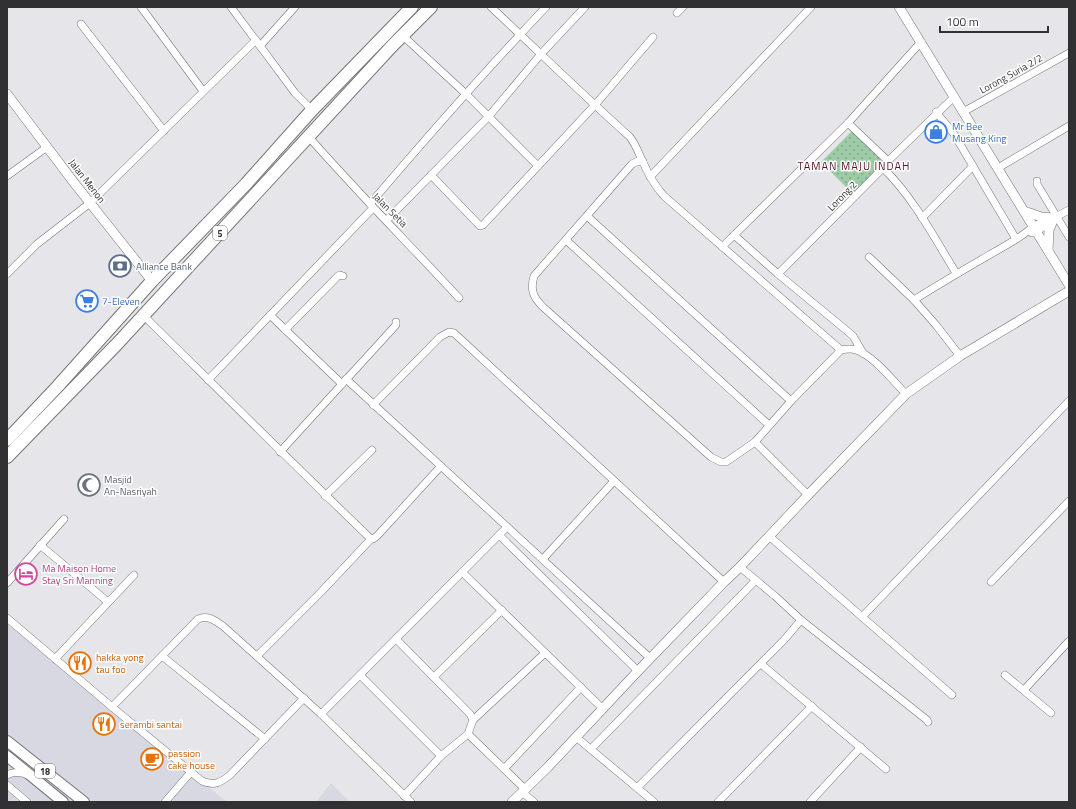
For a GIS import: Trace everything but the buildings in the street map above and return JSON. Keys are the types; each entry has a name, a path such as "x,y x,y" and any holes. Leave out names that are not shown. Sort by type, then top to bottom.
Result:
{"highway":[{"name":"5","path":"7,457 218,235 392,46 397,32 412,7"},
{"path":"397,32 421,7"},
{"name":"5","path":"7,440 58,386 152,281 246,184 312,110 397,32 431,7"},
{"path":"312,110 320,112 324,110 356,76 392,46"},
{"path":"246,184 264,172 296,136 300,134 308,136"},
{"path":"152,281 157,283 164,280 199,245 218,235"},
{"path":"58,386 105,344 130,318 134,315 143,315"}],"main road":[{"name":"18","path":"7,741 84,802"},
{"name":"18","path":"7,756 63,802"}],"street":[{"path":"141,7 203,92"},
{"path":"231,7 295,93 312,110"},
{"path":"7,274 37,244 90,203 203,92 258,43 295,7"},
{"path":"491,7 630,138 637,146 650,177 664,196 841,350"},
{"path":"208,380 372,206 466,94 546,7"},
{"path":"387,220 489,116 541,54 585,7"},
{"path":"677,13 683,7"},
{"path":"650,177 811,7"},
{"path":"899,7 1069,285"},
{"path":"81,24 164,131"},
{"path":"397,32 466,94 538,166"},
{"path":"431,175 480,226 482,226 594,105 653,37"},
{"path":"722,247 848,122 920,42"},
{"name":"Lorong Suria 2/2","path":"963,112 1069,53"},
{"name":"Jalan Menon","path":"7,94 90,203 152,281"},
{"name":"Lorong 2","path":"778,274 936,112 954,97"},
{"path":"936,112 954,134 1016,239"},
{"path":"848,122 888,161"},
{"path":"998,168 1069,126"},
{"name":"Jalan Setia","path":"308,136 459,298"},
{"path":"7,176 47,147"},
{"path":"643,162 638,161 632,164 534,276 532,285 536,300 711,457 721,462 726,462 755,442 791,401 841,350 850,348 863,354 876,363 906,394"},
{"path":"922,218 973,166"},
{"path":"883,168 894,180 922,218 956,273"},
{"path":"1037,181 1037,184 1054,218 1069,237"},
{"path":"914,300 956,273 1035,229 1042,221 1054,218 1069,210"},
{"path":"1024,211 1041,217 1054,218"},
{"path":"587,216 791,401"},
{"path":"1048,252 1049,230 1054,218"},
{"path":"734,235 778,274 846,330 852,336 863,354"},
{"path":"566,240 770,425"},
{"path":"869,256 914,300 960,356"},
{"path":"285,330 338,276 343,276"},
{"path":"512,802 906,394 960,356 1069,291"},
{"path":"143,315 264,433 280,452 371,539"},
{"path":"270,315 344,382 373,404 650,658"},
{"path":"280,452 396,325 396,322"},
{"path":"373,404 440,337 449,332 454,333 724,582"},
{"path":"862,617 1069,401"},
{"path":"755,442 808,495"},
{"path":"325,496 372,450"},
{"path":"257,656 371,539 377,536 441,466"},
{"path":"543,560 614,481"},
{"path":"991,582 1069,501"},
{"path":"7,583 64,519"},
{"path":"321,714 507,527"},
{"path":"499,535 638,671"},
{"path":"769,536 952,694"},
{"path":"40,545 108,602"},
{"path":"740,567 801,620 928,722"},
{"path":"462,572 602,708"},
{"path":"55,658 134,575"},
{"path":"590,749 756,580"},
{"path":"434,677 502,610"},
{"path":"112,707 198,619 203,617 215,620 304,698 410,802"},
{"path":"7,618 191,772 202,781 208,783 218,783 230,775 304,698"},
{"path":"637,788 761,664 801,620"},
{"path":"396,639 470,714 473,720"},
{"path":"1024,690 1069,641"},
{"path":"404,796 441,756 468,734 473,720 545,653"},
{"path":"162,656 264,739"},
{"path":"761,664 886,769"},
{"path":"360,675 441,756"},
{"path":"1006,675 1051,713"},
{"path":"504,769 580,687"},
{"path":"718,802 812,706"},
{"path":"468,734 504,769 534,802"},
{"path":"576,737 654,802"},
{"path":"810,802 861,747"},
{"path":"7,775 10,773 21,772 32,777"},
{"path":"165,802 191,772"},
{"path":"7,786 27,802"}],"shaded area":[{"path":"7,624 227,802 7,802"},
{"path":"331,783 350,802 316,802"}],"green space":[{"path":"852,131 884,163 853,194 821,162"}],"place":[{"name":"Mr Bee Musang King","path":"936,132"},
{"name":"Alliance Bank","path":"120,266"},
{"name":"7-Eleven","path":"87,301"},
{"name":"Masjid An-Nasriyah","path":"89,485"},
{"name":"Ma Maison Home Stay Sri Manning","path":"26,574"},
{"name":"hakka yong tau foo","path":"80,663"},
{"name":"serambi santai","path":"104,724"},
{"name":"passion cake house","path":"152,759"}],"district":[{"name":"TAMAN MAJU INDAH","path":"854,166"}]}
